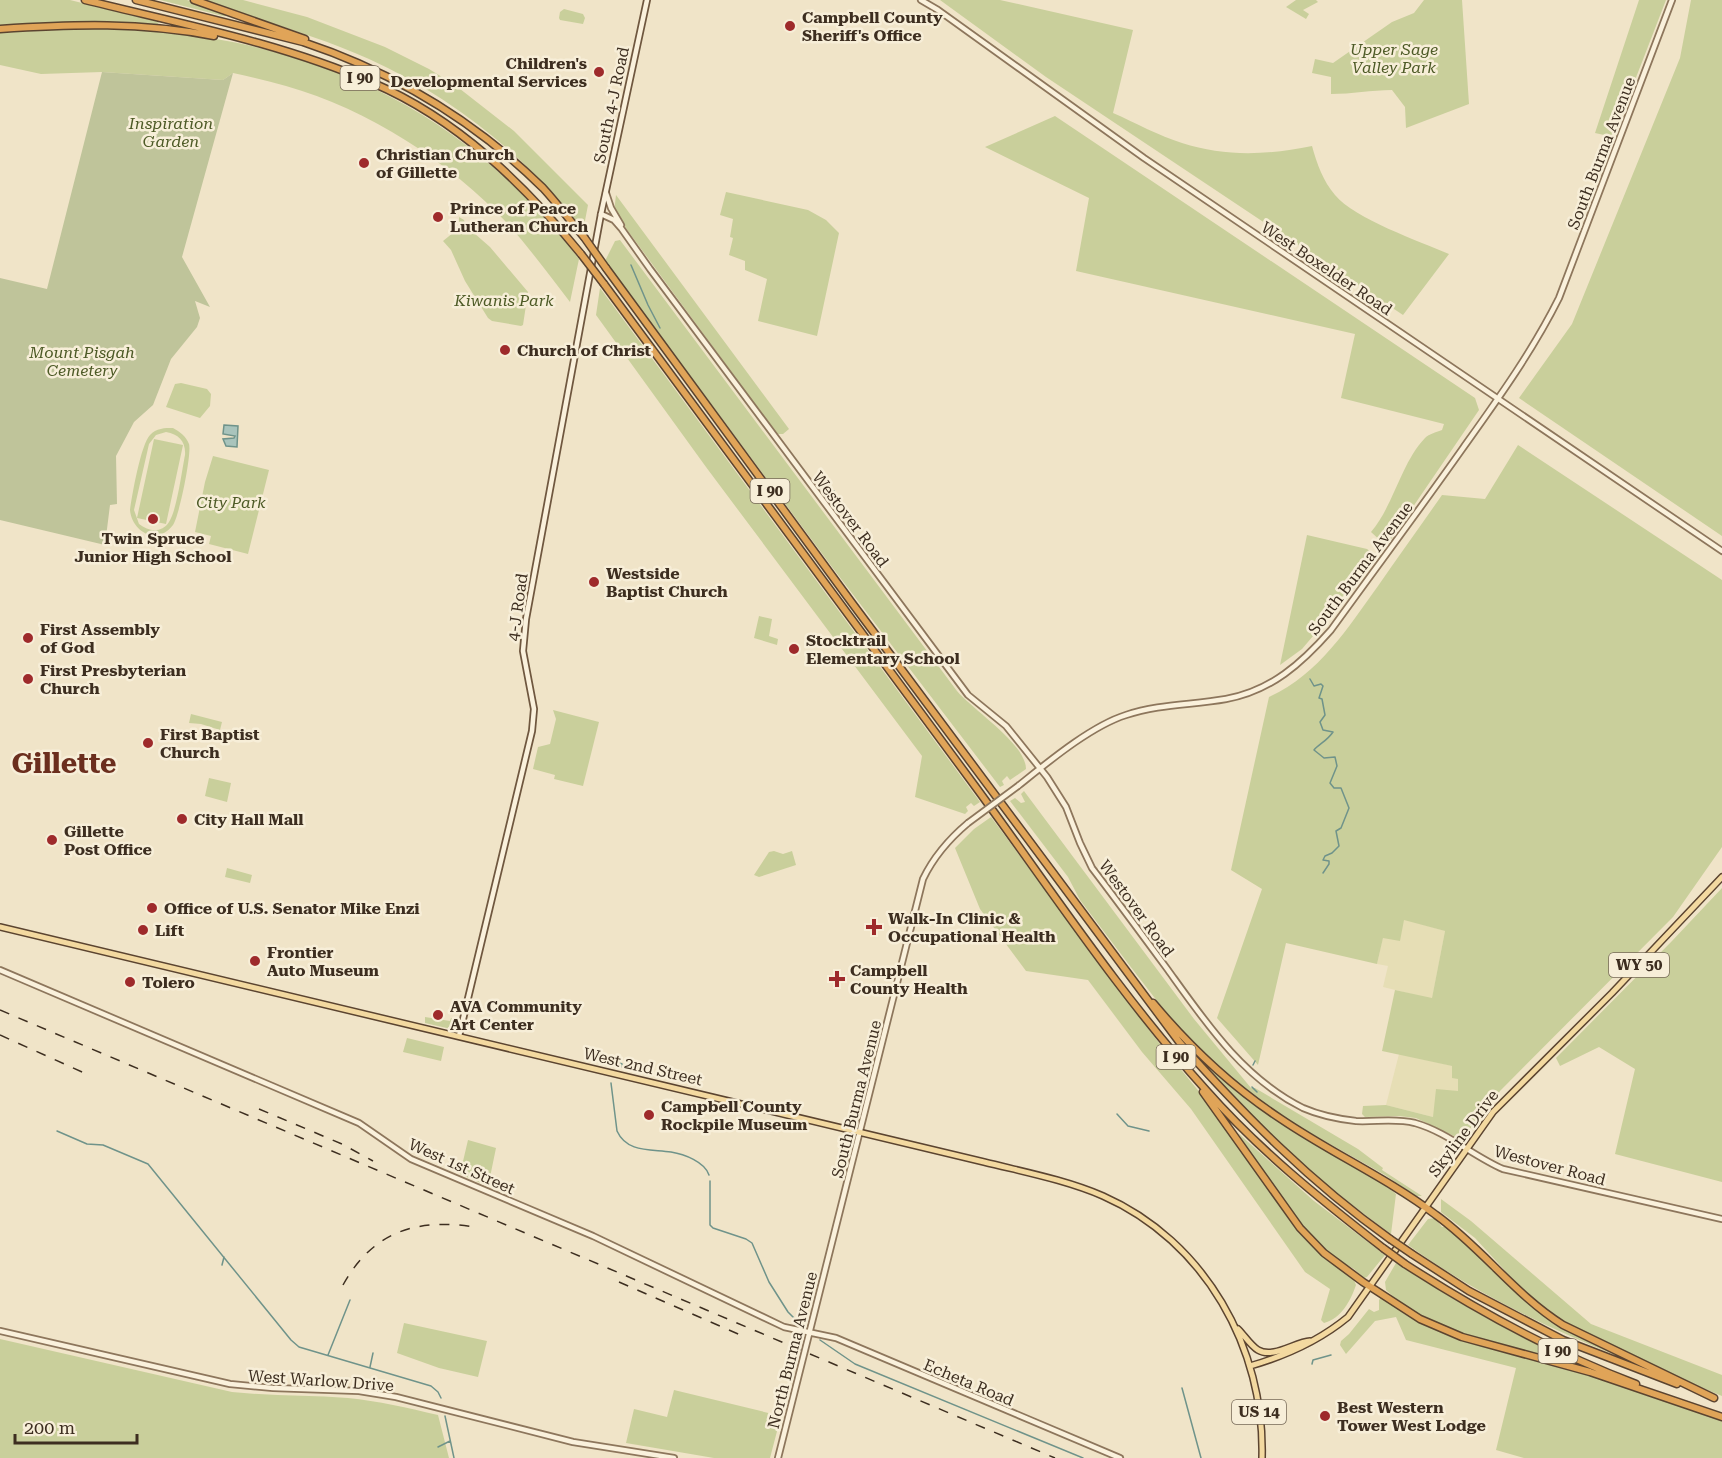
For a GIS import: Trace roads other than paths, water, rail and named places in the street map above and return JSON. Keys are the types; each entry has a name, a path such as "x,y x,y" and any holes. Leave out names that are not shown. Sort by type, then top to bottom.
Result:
{"highway":[{"name":"I 90","path":"85,0 252,42 325,64 374,83 464,138 508,173 536,200 604,284 1001,821 1097,955 1230,1127 1300,1228 1324,1253 1420,1319 1446,1331 1590,1372 1722,1417"},
{"name":"I 90","path":"136,0 303,42 361,64 411,89"},
{"name":"I 90","path":"194,0 368,63 452,114 513,161 544,189 584,237 852,603 1017,822 1114,957 1180,1043 1230,1100 1272,1142 1323,1188 1389,1239 1469,1291 1563,1340 1714,1398"},
{"name":"I 90","path":"0,29 78,24 160,28 241,42 325,64"},
{"name":"I 90","path":"1114,957 1191,1045 1212,1066 1252,1099 1426,1208 1463,1236 1526,1298 1563,1325 1722,1402"},
{"name":"I 90","path":"1167,1046 1233,1120 1280,1165 1405,1264 1479,1309 1556,1349 1628,1381 1722,1417"}],"main road":[{"name":"Skyline Drive","path":"1250,1366 1289,1353 1314,1341 1348,1317 1505,1097 1612,993 1722,877"},
{"name":"West 2nd Street","path":"0,927 859,1132 1056,1180 1094,1192 1118,1203 1156,1227 1185,1253 1218,1294 1237,1328 1250,1366"},
{"path":"1237,1328 1256,1349 1262,1352 1272,1352 1303,1341 1314,1341"},
{"name":"US 14","path":"1250,1366 1262,1432 1262,1458"}],"street":[{"name":"South 4-J Road","path":"601,214 647,0"},
{"name":"West Boxelder Road","path":"921,0 938,9 1144,159 1722,551"},
{"name":"South Burma Avenue","path":"830,1247 923,879 939,851 968,823 1041,768 1088,735 1116,719 1146,709 1244,695 1265,686 1293,669 1331,630 1527,357 1559,298 1672,0"},
{"path":"606,191 611,208 621,223 621,228"},
{"name":"Westover Road","path":"601,214 614,220 621,228 952,675 968,695 1006,726 1041,768 1066,807 1092,868 1204,1022 1251,1073 1288,1100 1320,1114 1357,1121 1389,1120 1411,1123 1432,1130 1486,1162 1503,1169 1722,1219"},
{"name":"4-J Road","path":"459,1036 532,731 534,709 523,651 525,628 601,214"},
{"name":"West 1st Street","path":"0,970 359,1123 411,1159 593,1236 784,1327 809,1332"},
{"name":"North Burma Avenue","path":"778,1458 830,1247"},
{"name":"West Warlow Drive","path":"1,1331 230,1384 387,1395 573,1442 674,1458"},
{"name":"Echeta Road","path":"809,1332 836,1338 1120,1458"}],"water":[{"path":"224,425 238,426 237,447 226,446 223,439 235,436 223,434"}],"waterway":[{"path":"631,265 660,328"},
{"path":"828,489 829,494 834,491"},
{"path":"1310,679 1314,686 1321,684 1323,686 1319,698 1322,699 1325,715 1320,722 1323,730 1333,732 1314,750 1324,758 1335,757 1337,766 1330,783 1334,788 1341,788 1349,808 1341,828 1336,831 1339,846 1325,856 1323,860 1329,861 1329,864 1323,873"},
{"path":"614,1061 622,1064 621,1067"},
{"path":"1253,1065 1255,1061"},
{"path":"611,1083 617,1131 621,1138 640,1149 671,1152 688,1157 703,1166 709,1175"},
{"path":"1252,1087 1257,1092"},
{"path":"1117,1114 1128,1126 1149,1131"},
{"path":"57,1131 87,1144 103,1145 148,1164 299,1347 431,1386 441,1398"},
{"path":"710,1181 710,1225 752,1243 769,1282 788,1312 799,1323"},
{"path":"222,1265 224,1257"},
{"path":"328,1355 350,1300"},
{"path":"820,1340 855,1364 1083,1458"},
{"path":"370,1367 373,1353"},
{"path":"1312,1364 1313,1360 1331,1355"},
{"path":"1182,1388 1201,1458"},
{"path":"445,1416 454,1458"},
{"path":"438,1447 450,1441"}],"railway":[{"path":"0,1010 1055,1458"},
{"path":"0,1035 91,1076"},
{"path":"259,1109 342,1144 373,1161"},
{"path":"343,1285 368,1252 398,1232 434,1225 475,1227"},
{"path":"619,1282 745,1337"}],"place":[{"name":"Campbell County Sheriff's Office","path":"790,26"},
{"name":"Children's Developmental Services","path":"599,72"},
{"name":"Christian Church of Gillette","path":"364,163"},
{"name":"Prince of Peace Lutheran Church","path":"438,217"},
{"name":"Church of Christ","path":"505,350"},
{"name":"Twin Spruce Junior High School","path":"153,519"},
{"name":"Westside Baptist Church","path":"594,582"},
{"name":"First Assembly of God","path":"28,638"},
{"name":"Stocktrail Elementary School","path":"794,649"},
{"name":"First Presbyterian Church","path":"28,679"},
{"name":"First Baptist Church","path":"148,743"},
{"name":"City Hall Mall","path":"182,819"},
{"name":"Gillette Post Office","path":"52,840"},
{"name":"Office of U.S. Senator Mike Enzi","path":"152,908"},
{"name":"Walk-In Clinic & Occupational Health","path":"874,927"},
{"name":"Lift","path":"143,930"},
{"name":"Frontier Auto Museum","path":"255,961"},
{"name":"Campbell County Health","path":"837,979"},
{"name":"Tolero","path":"130,982"},
{"name":"AVA Community Art Center","path":"438,1015"},
{"name":"Campbell County Rockpile Museum","path":"649,1115"},
{"name":"Best Western Tower West Lodge","path":"1325,1416"}],"district":[{"name":"Gillette","path":"64,763"}],"park label":[{"name":"Upper Sage Valley Park","path":"1394,58"},
{"name":"Inspiration Garden","path":"171,132"},
{"name":"Kiwanis Park","path":"504,300"},
{"name":"Mount Pisgah Cemetery","path":"82,361"},
{"name":"City Park","path":"231,502"}]}
